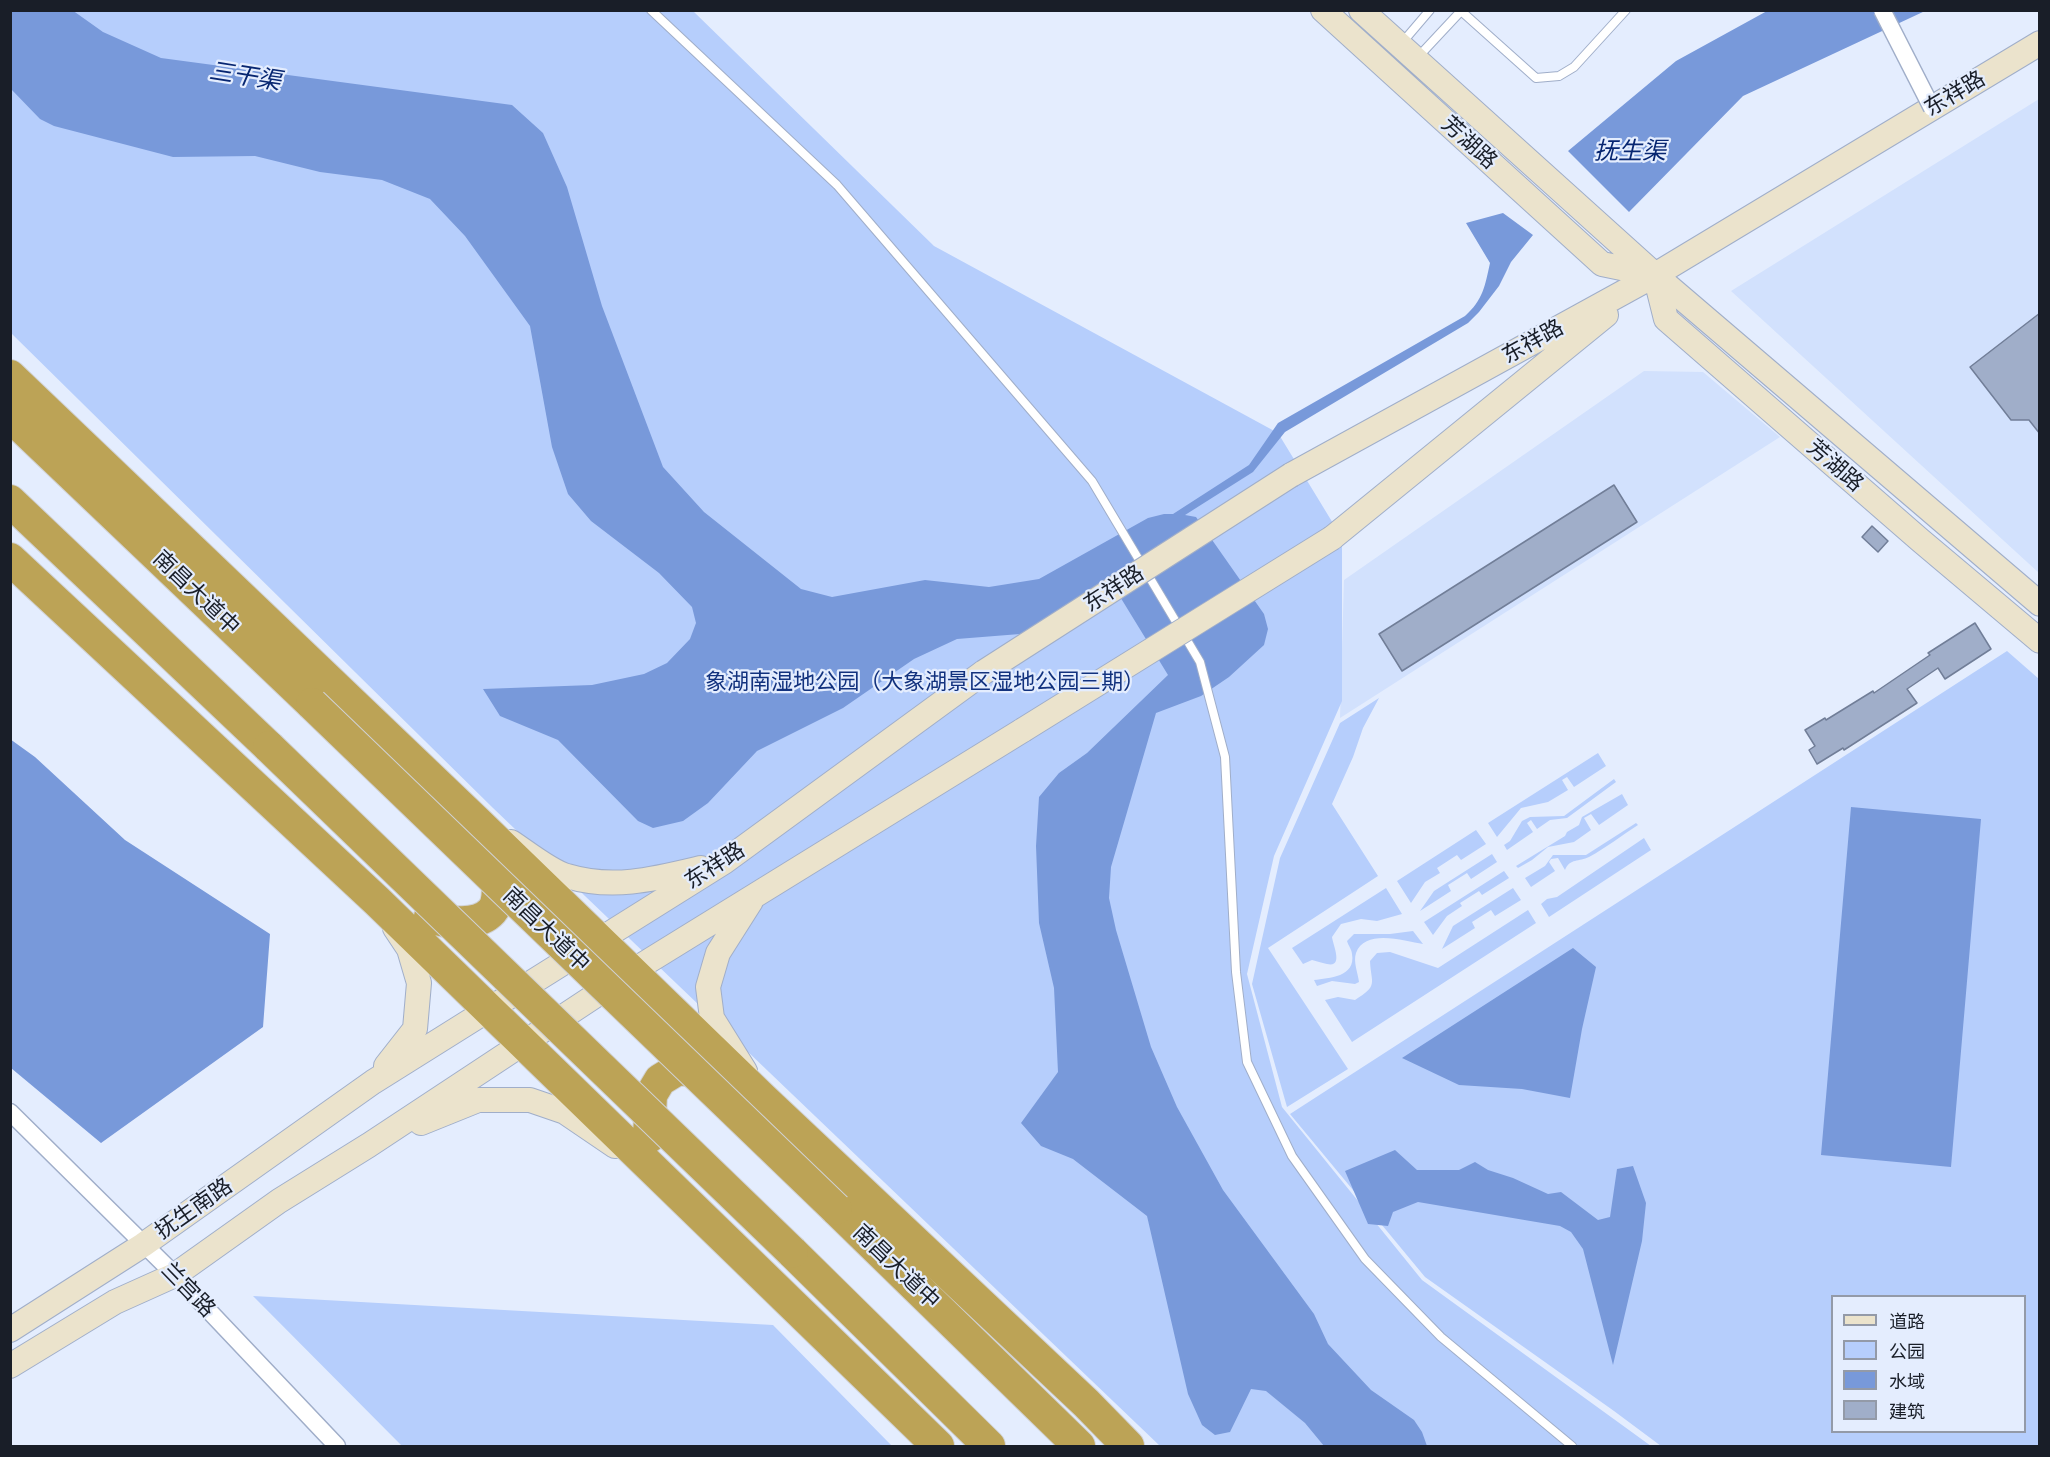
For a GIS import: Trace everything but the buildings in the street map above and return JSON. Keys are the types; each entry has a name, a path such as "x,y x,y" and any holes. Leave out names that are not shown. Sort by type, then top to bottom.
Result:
{"highway":[{"path":"10,376 762,1098 1078,1395 1128,1446"},
{"name":"南昌大道中","path":"10,417 312,704 1079,1446"},
{"path":"10,501 792,1252 989,1446"},
{"path":"10,559 377,901 938,1446"},
{"path":"377,901 445,922 478,920 493,911 498,897 497,868 476,821"},
{"path":"658,1175 648,1132 651,1095 660,1080 678,1070 704,1072 762,1098"}],"main road":[{"name":"芳湖路","path":"1323,10 1602,264 1655,275"},
{"name":"芳湖路","path":"1361,10 1655,275 2040,604"},
{"name":"东祥路","path":"373,1082 724,862 984,672 1291,475 1655,275 2040,43"},
{"name":"芳湖路","path":"1655,275 1666,319 2040,641"},
{"name":"东祥路","path":"369,1145 632,972 754,895 1332,538 1655,275"},
{"path":"476,821 565,876 612,884 644,882 724,862"},
{"path":"754,895 718,953 708,987 712,1018 762,1098"},
{"path":"373,1082 415,1029 419,982 409,949 377,901"},
{"name":"抚生南路","path":"10,1330 143,1245 373,1082"},
{"path":"369,1145 478,1100 530,1100 565,1112 658,1175"},
{"name":"抚生南路","path":"10,1366 115,1302 175,1275 279,1201 369,1145"}],"street":[{"path":"1882,10 1932,108"},
{"name":"兰宫路","path":"10,1112 175,1275 337,1446"}],"lane":[{"path":"651,10 837,185 1092,481 1200,662 1225,757 1236,972 1247,1062 1292,1156 1365,1259 1440,1337 1572,1446"},
{"path":"1407,52 1430,10"},
{"path":"1407,52 1460,11 1536,78 1559,76 1574,67 1626,10"}],"shaded area":[{"path":"2039,99 2039,573 1731,291"},
{"path":"1644,371 1703,372 1780,437 1340,718 1344,580"}],"green space":[{"name":"象湖南湿地公园（大象湖景区湿地公园三期）","path":"10,11 693,11 934,246 1278,433 1342,538 1342,701 1274,856 1247,974 1282,1107 1422,1280 1651,1446 1160,1446 493,808 11,333"},
{"path":"2007,651 2039,679 2039,1446 1661,1446 1425,1277 1290,1114"},
{"path":"1379,698 1363,728 1332,804 1378,876 1268,948 1348,1069 1287,1107 1252,984 1280,858 1340,723"},
{"path":"1598,753 1606,766 1574,787 1567,777 1562,780 1568,790 1548,802 1521,808 1497,837 1488,823"},
{"path":"1614,779 1616,782 1567,818 1550,820 1537,829 1531,820 1527,823 1533,832 1507,850 1504,845 1510,841 1522,821 1530,817 1564,816"},
{"path":"1622,794 1628,805 1599,825 1591,814 1584,818 1591,830 1574,842 1548,847 1532,860 1518,868 1516,866 1565,836 1567,832 1579,825 1582,817"},
{"path":"1636,823 1638,825 1608,846 1589,857 1572,862 1565,870 1558,858 1551,859 1549,862 1555,871 1531,887 1525,878 1545,866 1553,855 1586,855"},
{"path":"1476,830 1486,844 1461,860 1457,855 1437,868 1440,873 1425,882 1411,903 1397,881"},
{"path":"1644,838 1651,850 1549,917 1541,904 1547,899 1557,897"},
{"path":"1492,854 1497,862 1471,879 1467,873 1448,885 1451,891 1420,911 1434,891"},
{"path":"1504,871 1509,878 1482,895 1479,891 1460,903 1462,906 1447,916 1433,935 1424,922"},
{"path":"1386,888 1402,914 1377,921 1361,919 1341,924 1332,937 1336,955 1335,963 1327,964 1312,960 1303,964 1292,948"},
{"path":"1513,888 1521,900 1495,916 1491,910 1472,922 1475,928 1442,949 1453,926"},
{"path":"1528,910 1536,923 1352,1042 1325,1000 1338,997 1355,1000 1368,991 1372,984 1370,961 1377,953 1390,952 1438,968"},
{"path":"1413,931 1423,944 1376,938 1361,945 1355,956 1359,982 1355,984 1332,981 1317,986 1314,980 1340,975 1350,967 1352,954 1347,941 1354,934 1390,934"},
{"path":"253,1296 773,1325 892,1446 402,1446"}],"water":[{"name":"三干渠","path":"72,10 103,32 161,58 512,105 543,133 567,187 602,306 663,467 704,512 801,589 832,597 925,580 989,587 1039,579 1148,518 1173,514 1249,465 1278,423 1465,316 1476,304 1482,292 1490,263 1466,223 1503,213 1533,235 1511,262 1499,286 1468,323 1285,432 1253,472 1185,515 1196,517 1264,614 1268,629 1264,645 1229,677 1201,696 1156,713 1111,867 1109,898 1116,930 1151,1047 1177,1107 1223,1190 1314,1314 1328,1344 1371,1390 1414,1420 1427,1446 1324,1446 1305,1423 1266,1391 1251,1389 1230,1432 1215,1435 1202,1425 1188,1394 1147,1216 1073,1159 1041,1146 1021,1123 1058,1072 1054,988 1039,923 1036,846 1039,797 1059,773 1087,753 1168,675 1111,582 1020,634 957,639 914,659 843,708 757,751 708,803 683,821 653,828 638,821 558,740 500,716 483,689 592,685 644,674 667,663 690,639 696,623 692,607 659,573 591,521 568,494 552,447 530,326 465,236 430,199 382,180 320,172 255,156 173,157 54,126 40,119 11,89 11,11"},
{"name":"抚生渠","path":"1767,11 1925,11 1743,96 1629,212 1568,151 1676,61"},
{"path":"10,739 35,757 125,840 270,934 263,1027 101,1143 11,1068"},
{"path":"1851,807 1981,819 1951,1167 1821,1155"},
{"path":"1573,948 1596,967 1570,1098 1522,1089 1459,1085 1402,1058"},
{"path":"1395,1150 1417,1170 1459,1170 1475,1162 1488,1170 1513,1178 1548,1194 1561,1192 1598,1220 1610,1217 1617,1169 1633,1166 1646,1203 1642,1241 1613,1365 1583,1249 1571,1232 1560,1226 1418,1202 1393,1212 1388,1226 1368,1224 1345,1171"}]}
